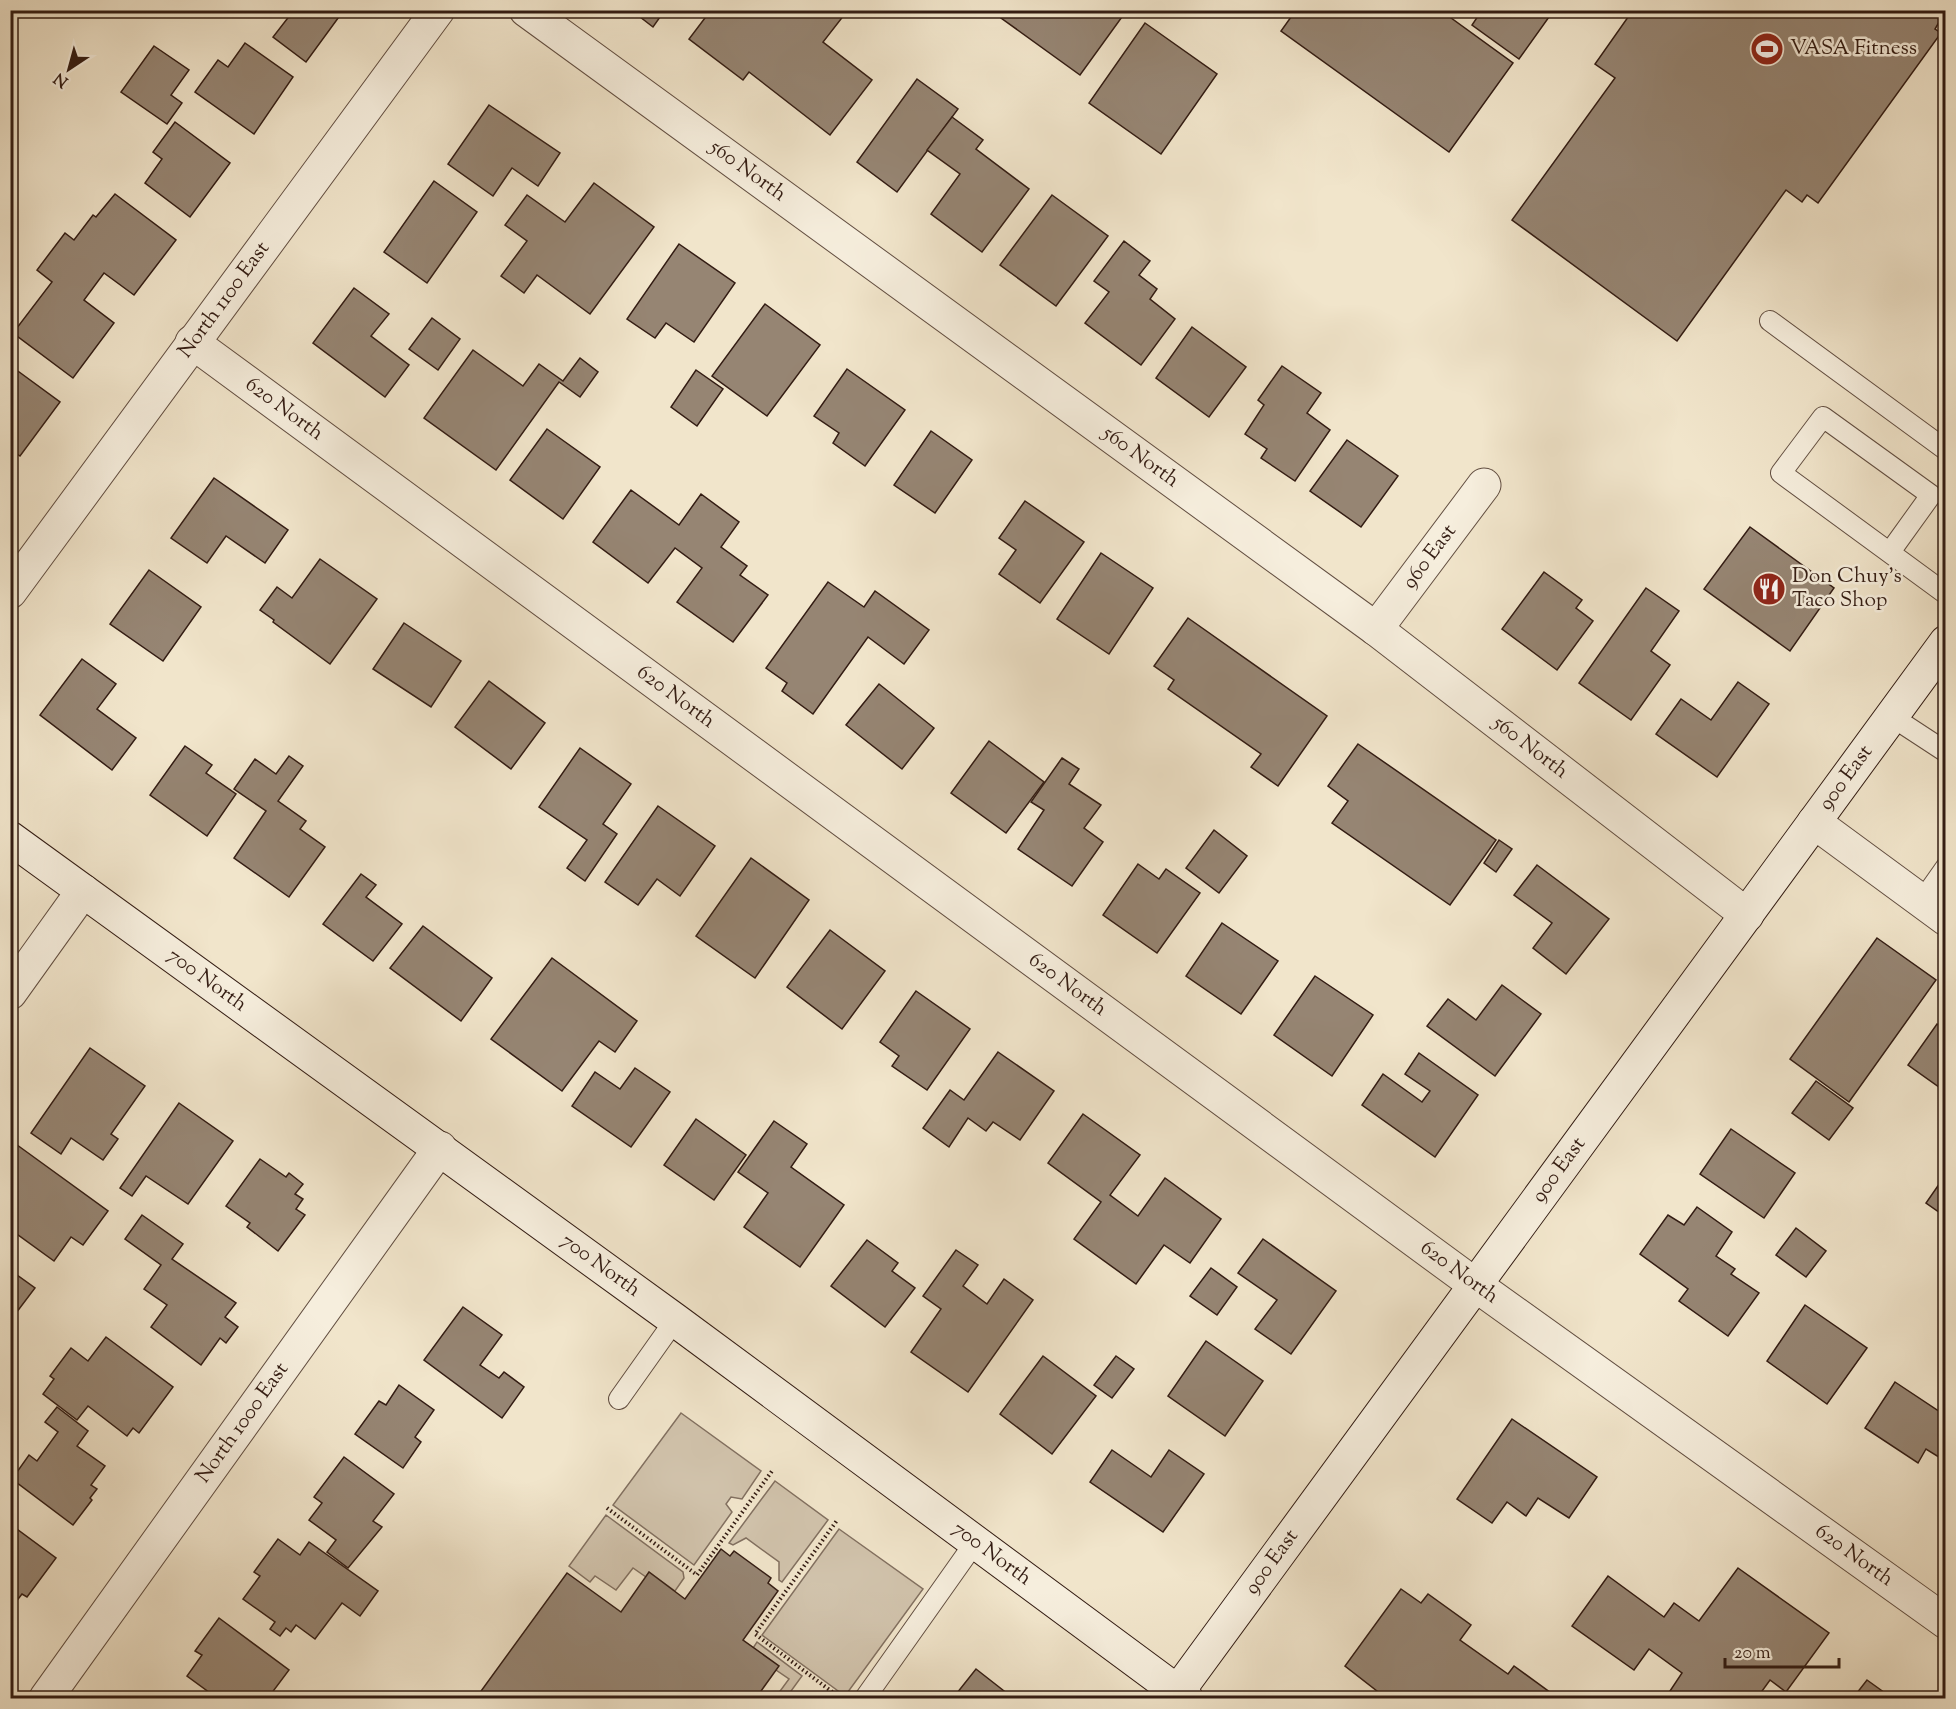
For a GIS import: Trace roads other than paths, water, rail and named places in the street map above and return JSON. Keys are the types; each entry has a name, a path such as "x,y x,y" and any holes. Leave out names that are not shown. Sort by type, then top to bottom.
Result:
{"street":[{"name":"North 1100 East","path":"10,591 438,10"},
{"name":"560 North","path":"526,10 1376,629 1747,915"},
{"name":"620 North","path":"192,342 1474,1284 1946,1622"},
{"name":"960 East","path":"1376,629 1484,485"},
{"name":"900 East","path":"1179,1696 1474,1284 1946,642"},
{"path":"1814,822 1934,910"},
{"name":"700 North","path":"10,838 675,1320 976,1541 1179,1696"},
{"path":"10,993 83,891"},
{"name":"North 1000 East","path":"46,1698 440,1148"}],"lane":[{"path":"1770,321 1946,450"},
{"path":"1890,552 1931,495 1823,417 1781,473 1946,594"},
{"path":"1892,716 1946,752"},
{"path":"1934,910 1946,867"},
{"path":"619,1399 675,1320"},
{"path":"865,1698 976,1541"}],"place":[{"name":"VASA Fitness","path":"1767,49"},
{"name":"Don Chuy’s Taco Shop","path":"1769,589"}]}
